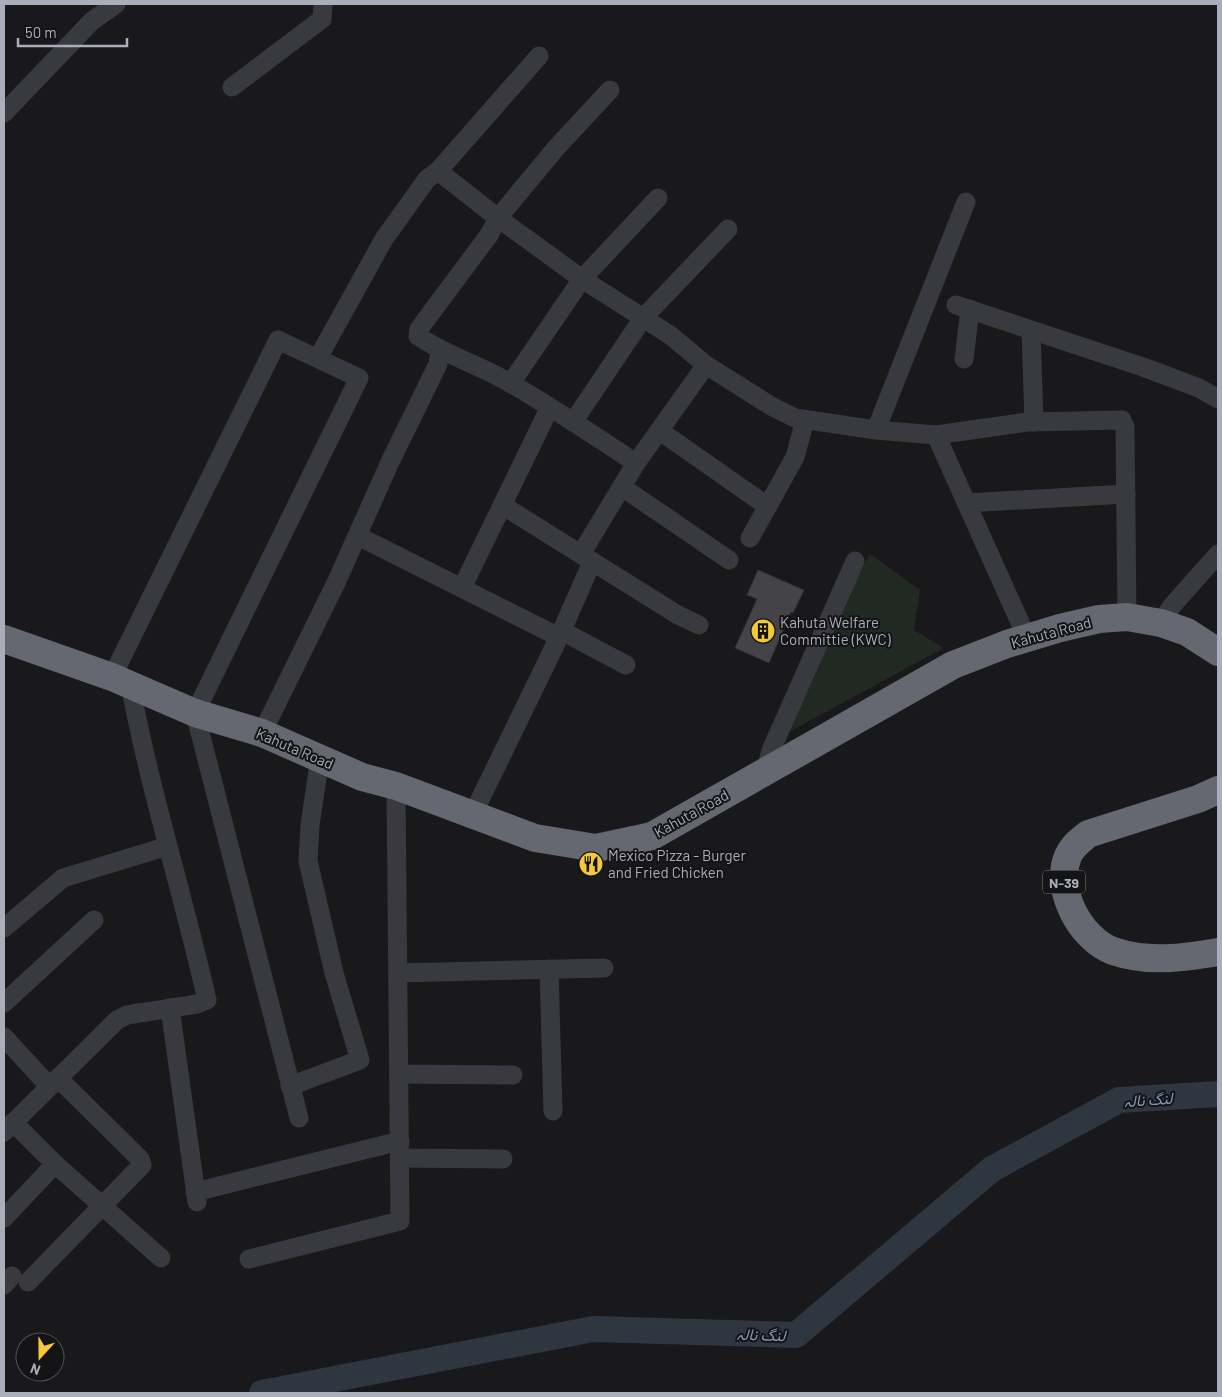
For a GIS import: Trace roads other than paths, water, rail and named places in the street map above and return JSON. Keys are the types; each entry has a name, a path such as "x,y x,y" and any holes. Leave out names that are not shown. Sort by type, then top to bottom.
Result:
{"highway":[{"name":"Kahuta Road","path":"4,639 121,681 195,713 262,733 362,777 396,786 535,838 596,848 652,836 953,665 1027,638 1099,619 1127,617 1162,623 1187,632 1218,652"},
{"name":"N-39","path":"1218,790 1198,799 1088,834 1074,845 1068,857 1064,885 1079,922 1093,938 1112,950 1154,958 1180,959 1218,952"}],"street":[{"path":"4,113 92,21 116,4"},
{"path":"232,87 322,19 323,4"},
{"path":"318,358 384,239 427,179 438,171 539,56"},
{"path":"610,90 556,148 498,218 489,235 419,329 418,336 440,350 472,362 510,383 636,463"},
{"path":"438,171 498,218 582,279 670,335 706,366 770,406 795,418 876,430 936,435 1034,422 1122,420 1126,427 1127,617"},
{"path":"510,383 582,279 658,198"},
{"path":"876,430 966,202"},
{"path":"573,422 643,318 728,229"},
{"path":"964,359 963,307 1143,367 1199,388 1218,400"},
{"path":"1032,330 1034,422"},
{"path":"161,1258 103,1204 8,1127 117,1020 127,1015 197,1004 207,1000 190,926 139,734 121,681 278,340 359,378 195,713 290,1086 300,1118"},
{"path":"262,733 358,536 390,462 438,364 440,350"},
{"path":"473,814 560,634 587,558 622,487 636,463 706,366"},
{"path":"462,588 549,409"},
{"path":"750,538 795,457 805,420"},
{"path":"660,431 767,506"},
{"path":"936,435 1027,638"},
{"path":"622,487 729,560"},
{"path":"966,503 1126,494"},
{"path":"502,505 678,615 699,625"},
{"path":"358,536 462,588 626,665"},
{"path":"1162,623 1171,607 1218,554"},
{"path":"772,768 769,758 772,748 855,561"},
{"path":"290,1086 360,1060 334,974 308,862 310,825 320,758"},
{"path":"249,1259 400,1222 396,786"},
{"path":"4,928 63,878 168,846"},
{"path":"4,1003 94,920"},
{"path":"398,973 604,968"},
{"path":"549,970 553,1111"},
{"path":"170,1008 196,1197 400,1150 503,1159"},
{"path":"4,1037 140,1159 142,1165 103,1204 14,1281"},
{"path":"399,1074 512,1075"},
{"path":"4,1218 55,1164"}],"waterway":[{"name":"لنگ نالہ","path":"262,1393 593,1329 796,1335 992,1169 1119,1100 1218,1094"}],"place":[{"name":"Kahuta Welfare Committie (KWC)","path":"763,631"},
{"name":"Mexico Pizza - Burger and Fried Chicken","path":"591,864"}]}
